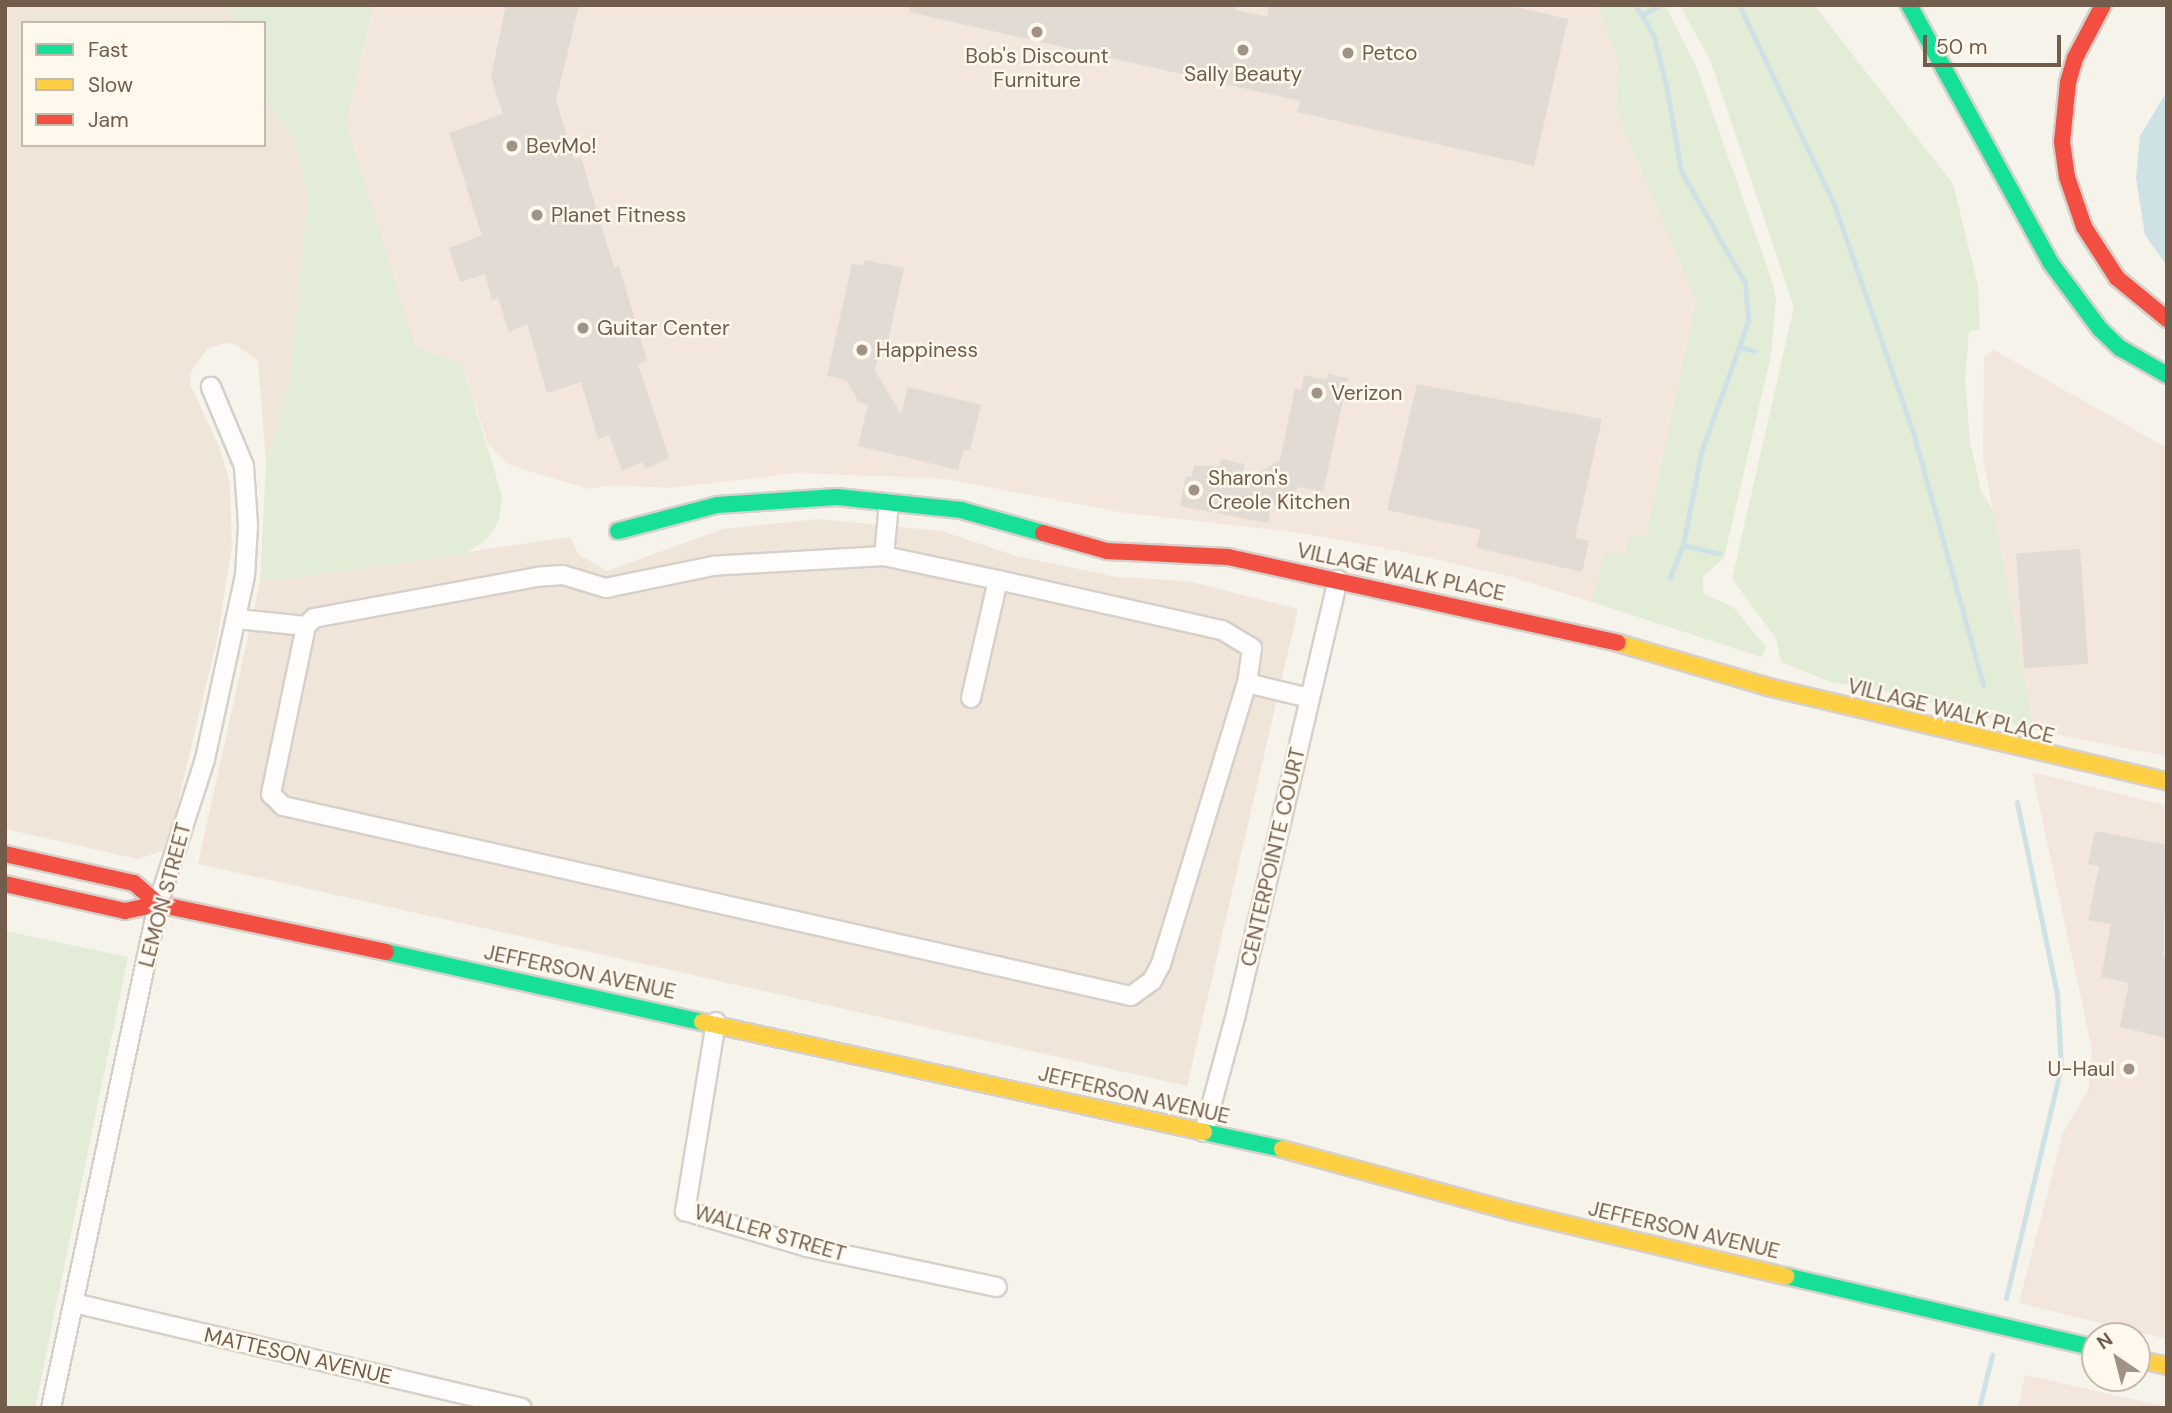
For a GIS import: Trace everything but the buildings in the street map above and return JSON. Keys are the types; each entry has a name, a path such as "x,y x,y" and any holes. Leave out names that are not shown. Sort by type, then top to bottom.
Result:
{"main road":[{"path":"1909,5 2050,262 2100,329 2120,348 2167,375"},
{"path":"2103,5 2075,58 2068,82 2062,142 2067,177 2084,227 2117,278 2167,319"},
{"name":"VILLAGE WALK PLACE","path":"618,531 717,505 837,496 961,510 1107,551 1228,556 1578,632 1768,687 2167,781"},
{"name":"JEFFERSON AVENUE","path":"5,854 134,883 158,904"},
{"name":"JEFFERSON AVENUE","path":"5,884 125,911 158,904 716,1022 1282,1149 1510,1211 2081,1345"}],"street":[{"name":"LEMON STREET","path":"51,1408 158,904 205,759 237,620 248,525 244,466 211,387"},
{"path":"884,556 889,503"},
{"path":"884,556 998,579 1222,630 1252,648 1247,682 1161,964 1152,981 1131,996 283,806 271,794 271,782 306,626 314,618 537,577 563,575 606,588 712,566 884,556"},
{"path":"971,698 998,579"},
{"name":"CENTERPOINTE COURT","path":"1204,1132 1236,1014 1338,580"},
{"path":"237,620 306,626"},
{"path":"1247,682 1309,698"},
{"name":"WALLER STREET","path":"716,1022 685,1211 807,1247 997,1287"},
{"name":"MATTESON AVENUE","path":"74,1303 522,1408"}],"shaded area":[{"path":"5,5 233,5 231,21 21,21 21,147 266,147 266,102 294,139 308,200 289,387 266,463 258,361 233,343 221,344 207,349 191,372 190,384 220,449 230,483 232,546 218,635 169,840 162,851 138,859 5,829"},
{"path":"373,5 1597,5 1618,59 1616,110 1696,301 1646,538 1625,555 1605,549 1592,602 1512,577 1395,550 1300,533 1119,512 946,479 796,473 670,488 612,485 589,489 509,465 488,444 462,364 414,347 346,123"},
{"path":"2167,91 2167,266 2145,235 2136,178 2140,136"},
{"path":"1994,350 2167,448 2167,756 2034,730 1983,458 1984,357"},
{"path":"818,519 942,531 1016,556 1118,577 1188,581 1298,609 1187,1086 198,864 260,582 570,537 578,554 607,571 723,529"},
{"name":"U-Haul","path":"2032,772 2167,806 2167,1339 2151,1335 2151,1322 2097,1322 2019,1303 2063,1133 2089,1089 2092,1049"},
{"path":"2025,1375 2081,1388 2081,1392 2100,1392 2167,1407 2167,1408 2018,1408"}],"green space":[{"path":"233,5 373,5 346,123 415,347 462,364 502,496 499,521 487,539 465,554 260,582 266,463 289,387 308,200 294,139 266,102 266,21 231,21"},
{"path":"1597,5 1665,5 1696,66 1776,297 1771,355 1724,558 1703,577 1704,594 1733,607 1766,647 1761,657 1592,602 1605,549 1625,555 1631,534 1646,537 1696,301 1616,110 1618,59"},
{"path":"1680,5 1814,5 1953,184 1978,286 1980,329 1969,332 1965,379 1970,441 1981,491 1993,510 2034,730 1895,693 1831,682 1781,662 1776,638 1732,579 1794,307 1711,62"},
{"path":"5,931 128,957 35,1408 5,1408"}],"waterway":[{"path":"1635,5 1642,15 1659,5"},
{"path":"1739,5 1834,204 1913,432 1983,685"},
{"path":"1642,15 1654,37 1666,85 1681,171 1745,283 1748,320 1739,347"},
{"path":"1670,577 1683,545 1701,452 1739,347 1755,351"},
{"path":"1683,545 1719,553"},
{"path":"2006,1298 2061,1068 2057,994 2017,802"},
{"path":"1979,1408 1992,1355"}],"traffic: fast":[{"path":"1909,5 2050,262 2100,329 2120,348 2167,375"},
{"path":"618,531 717,505 837,497 961,510 1043,533"},
{"path":"386,952 702,1022"},
{"path":"1204,1132 1282,1149"},
{"path":"1786,1276 2081,1345"}],"traffic: slow":[{"path":"1618,643 1768,687 2167,781"},
{"path":"702,1022 1204,1132"},
{"path":"1282,1149 1510,1211 1786,1276"},
{"path":"2151,1362 2167,1366"}],"traffic: jam":[{"path":"2103,5 2075,58 2068,82 2062,142 2067,177 2084,227 2117,278 2167,319"},
{"path":"1043,533 1107,551 1228,557 1618,643"},
{"path":"5,854 134,883 158,904"},
{"path":"5,884 125,911 158,904 386,952"}],"place":[{"name":"Bob's Discount Furniture","path":"1037,32"},
{"name":"Sally Beauty","path":"1243,50"},
{"name":"Petco","path":"1348,53"},
{"name":"BevMo!","path":"512,146"},
{"name":"Planet Fitness","path":"537,215"},
{"name":"Guitar Center","path":"583,328"},
{"name":"Happiness","path":"862,350"},
{"name":"Verizon","path":"1317,393"},
{"name":"Sharon's Creole Kitchen","path":"1194,490"},
{"name":"U-Haul","path":"2129,1069"}]}
